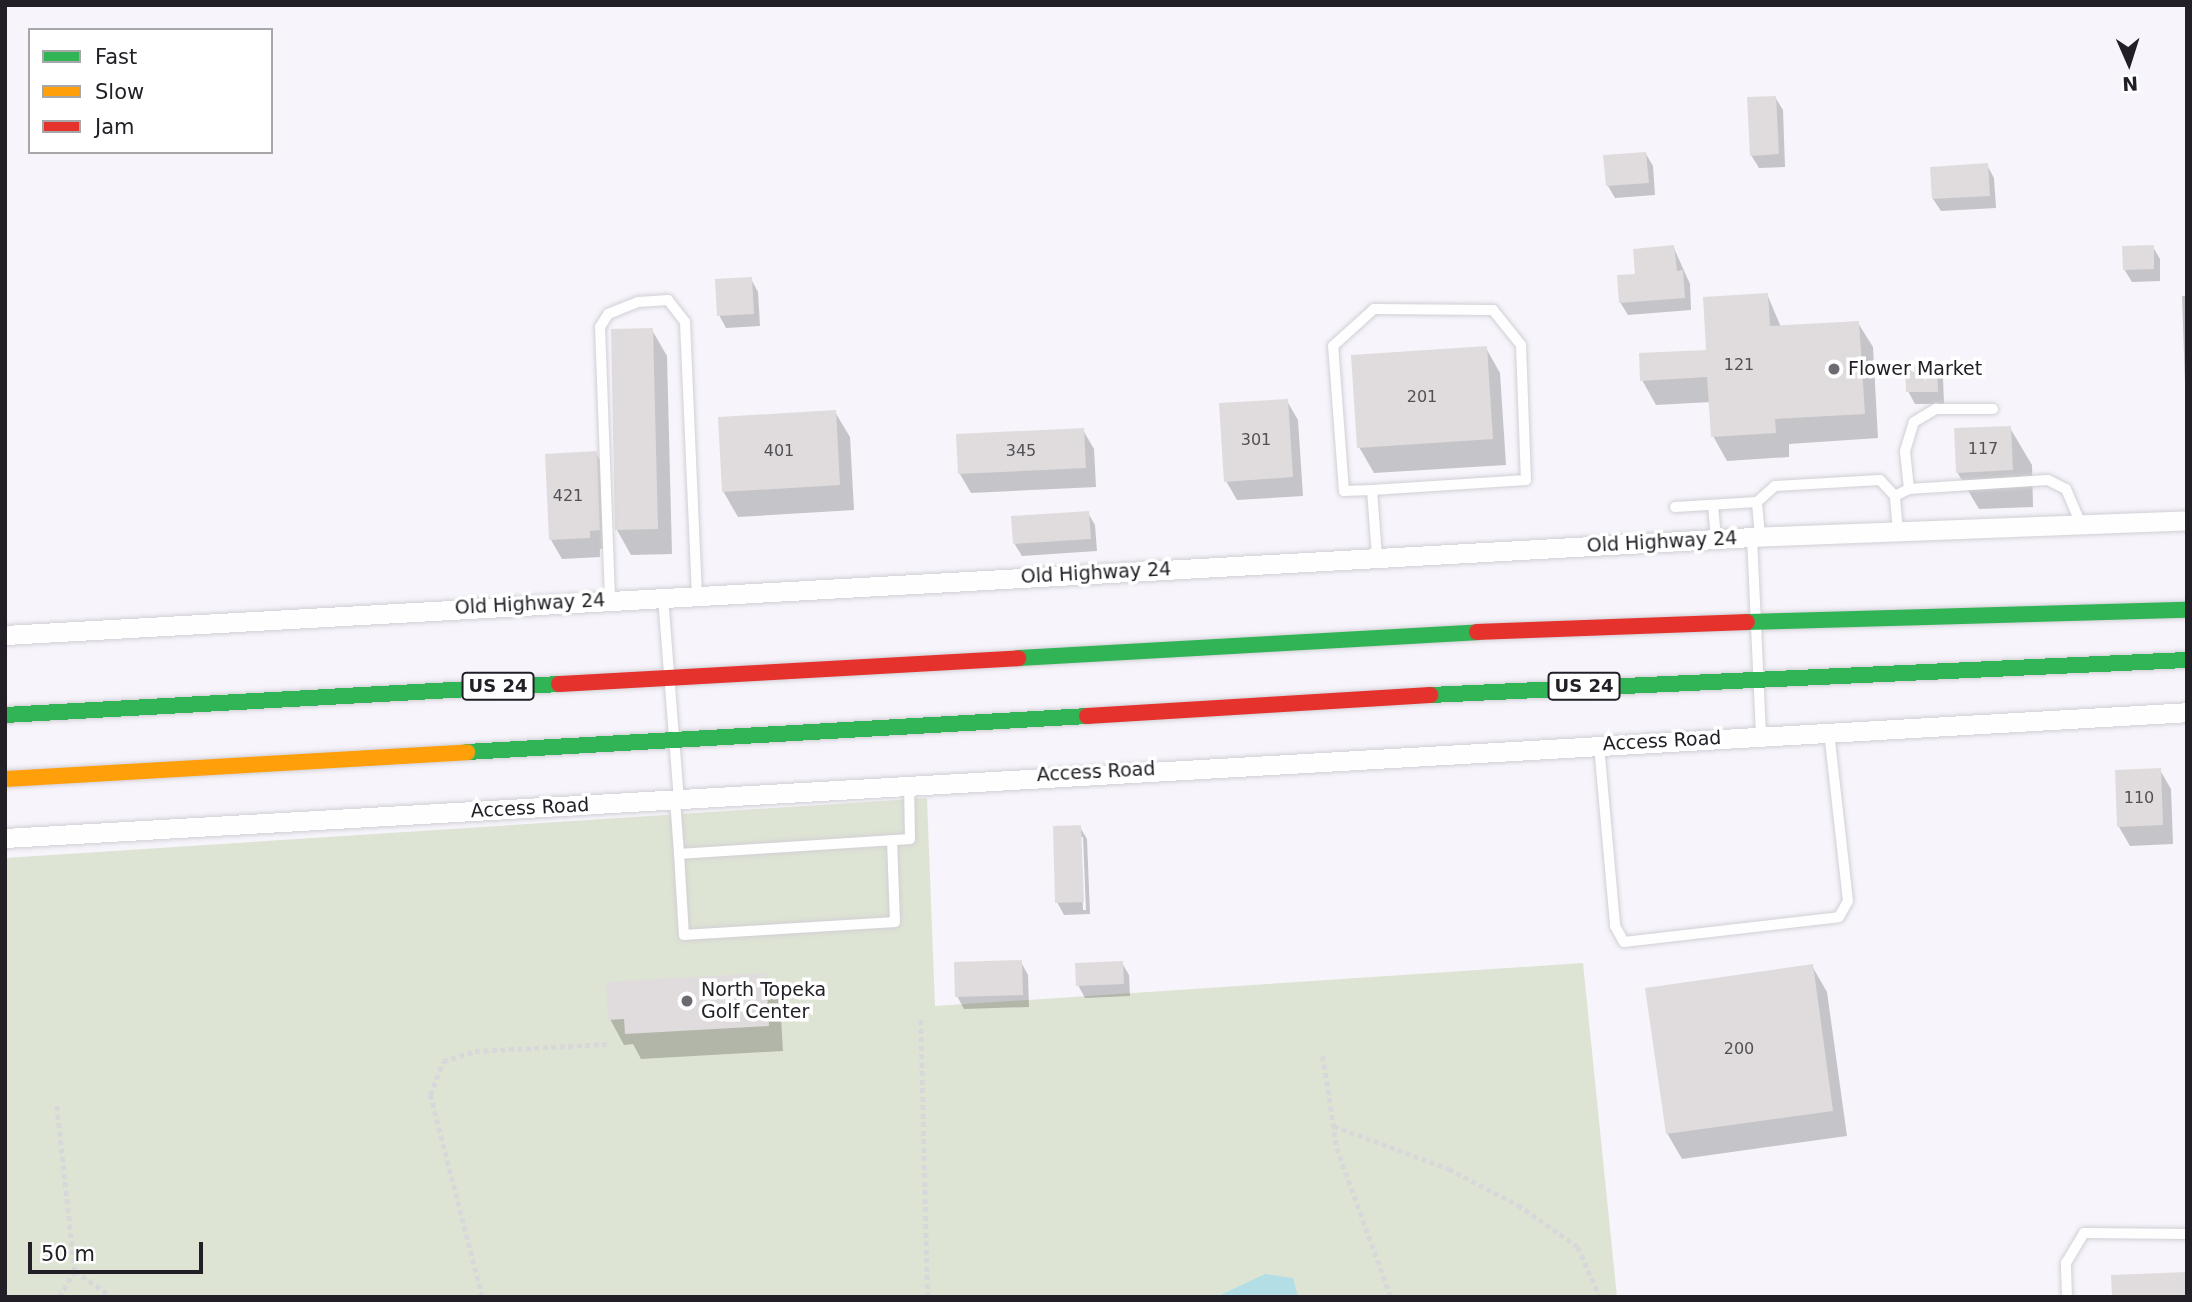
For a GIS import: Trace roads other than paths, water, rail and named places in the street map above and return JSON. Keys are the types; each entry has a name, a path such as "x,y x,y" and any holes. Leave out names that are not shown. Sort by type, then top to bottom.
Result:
{"highway":[{"name":"US 24","path":"5,715 670,676 1755,619 2187,610"},
{"name":"US 24","path":"5,779 1758,677 2187,660"}],"street":[{"name":"Old Highway 24","path":"5,635 697,594 1716,539 2187,520"},
{"name":"Access Road","path":"5,838 909,783 2187,712"}],"lane":[{"path":"610,600 600,327 608,314 638,302 668,300 685,323 697,594"},
{"path":"1374,309 1493,310 1521,345 1526,480 1372,490 1344,491 1333,346 1374,309"},
{"path":"1909,489 1905,451 1914,422 1936,409 1993,409"},
{"path":"1895,496 1909,489 2048,480 2066,489 2081,524"},
{"path":"1675,507 1757,502 1775,486 1880,481 1895,496 1898,532"},
{"path":"1372,490 1377,557"},
{"path":"1757,502 1755,619 1761,735"},
{"path":"1713,505 1716,539"},
{"path":"663,596 675,739 684,935 895,922 892,839"},
{"path":"1599,744 1615,926 1624,942 1839,917 1848,901 1829,732"},
{"path":"679,854 910,839 909,783"},
{"path":"2067,1297 2066,1263 2084,1233 2187,1234"}],"water":[{"path":"1265,1274 1293,1278 1298,1297 1216,1297"}],"place":[{"name":"Flower Market","path":"1834,369"},
{"name":"North Topeka Golf Center","path":"687,1001"}]}
